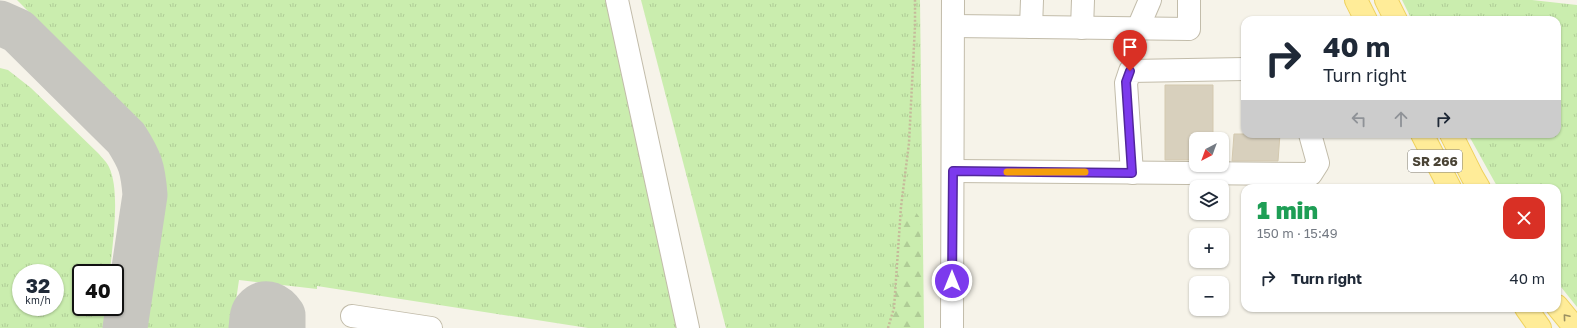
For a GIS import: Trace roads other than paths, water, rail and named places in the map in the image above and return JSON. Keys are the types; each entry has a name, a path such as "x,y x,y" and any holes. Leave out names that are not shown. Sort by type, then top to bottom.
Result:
{"main road":[{"path":"1356,0 1364,16"},
{"path":"1386,0 1394,16"},
{"name":"SR 266","path":"1424,138 1448,184"},
{"name":"SR 266","path":"1453,138 1477,184"},
{"path":"1561,311 1575,328"},
{"path":"1529,312 1540,328"}],"street":[{"path":"617,0 688,328"},
{"path":"952,328 953,0"},
{"path":"1031,27 1032,0"},
{"path":"1082,28 1083,0"},
{"path":"1138,28 1150,0"},
{"path":"953,26 1189,29 1189,0"},
{"path":"1132,173 1126,82 1130,71 1241,69"},
{"path":"953,171 1311,174 1318,163 1311,138"},
{"path":"352,316 431,328"}]}
